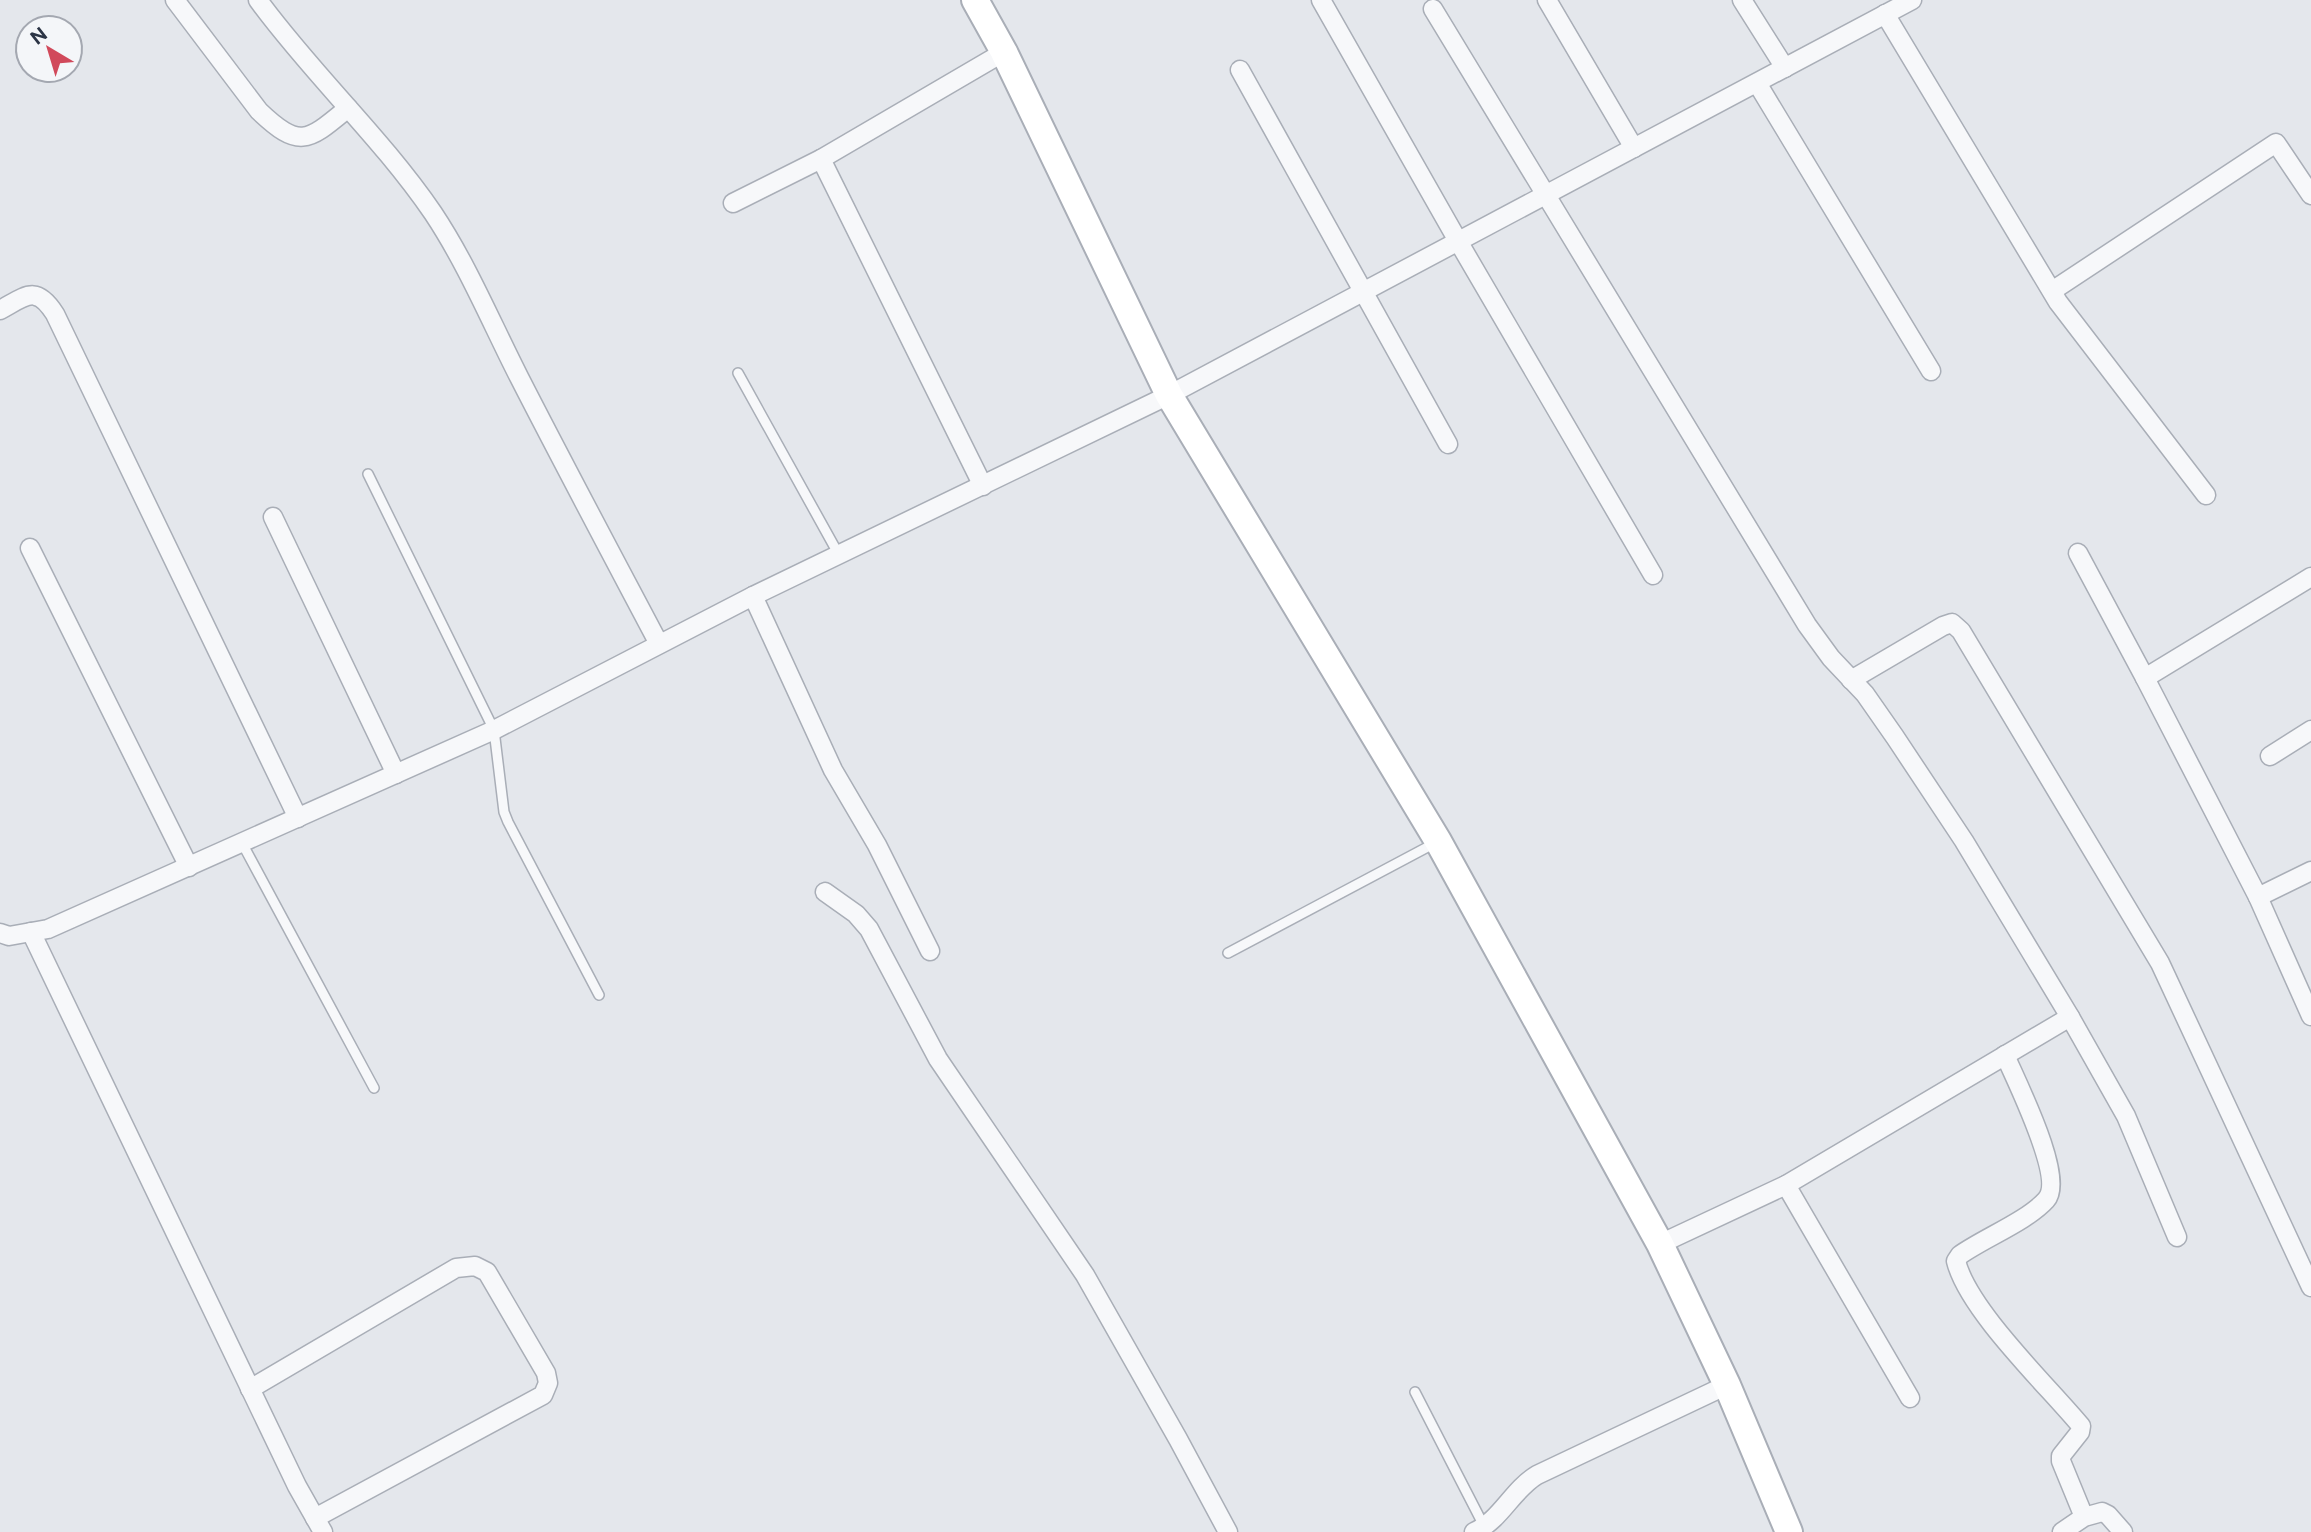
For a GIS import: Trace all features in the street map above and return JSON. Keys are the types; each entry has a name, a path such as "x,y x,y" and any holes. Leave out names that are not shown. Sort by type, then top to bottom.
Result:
{"main road":[{"path":"975,0 1004,52 1169,395 1438,841 1660,1244 1727,1385 1789,1532"}],"street":[{"path":"175,0 259,111 275,127 296,137 313,136 348,108"},
{"path":"258,0 433,213 464,264 557,452 659,644"},
{"path":"1321,0 1653,575"},
{"path":"1547,0 1634,148"},
{"path":"1742,0 1784,68"},
{"path":"0,933 9,936 48,929 494,730 753,596 1169,395 1912,0"},
{"path":"1433,9 1807,625 1865,694 1964,841 2126,1116 2177,1237"},
{"path":"1885,14 2052,291 2206,495"},
{"path":"733,204 821,159 1004,52"},
{"path":"1240,70 1448,444"},
{"path":"1757,83 1931,371"},
{"path":"2052,291 2276,143 2311,195"},
{"path":"821,159 983,486"},
{"path":"0,310 35,294 47,302 55,314 298,818"},
{"path":"273,517 396,774"},
{"path":"30,548 189,867"},
{"path":"2078,553 2258,897 2311,1016"},
{"path":"2145,678 2311,577"},
{"path":"753,596 833,770 877,845 930,951"},
{"path":"1851,680 1943,626 1952,623 1961,631 2160,963 2311,1287"},
{"path":"2270,756 2311,730"},
{"path":"2258,897 2311,871"},
{"path":"825,892 856,915 869,929 937,1059 1085,1275 1228,1532"},
{"path":"31,932 250,1389 319,1525 543,1395 548,1383 546,1373 487,1272 475,1266 456,1268 250,1389"},
{"path":"1660,1244 1786,1185 2070,1017"},
{"path":"2006,1055 2042,1142 2050,1169 2050,1195 2033,1210 1960,1255 1956,1261 1959,1272 1989,1320 2081,1426 2080,1432 2064,1452 2061,1461 2084,1517"},
{"path":"1786,1185 1910,1398"},
{"path":"1480,1530 1500,1512 1522,1484 1536,1475 1727,1385"},
{"path":"2062,1532 2084,1517 2102,1512 2123,1532"}],"lane":[{"path":"738,373 839,555"},
{"path":"368,474 494,730 504,812 508,822 599,995"},
{"path":"1228,953 1438,841"},
{"path":"242,843 374,1088"},
{"path":"1415,1392 1480,1530"}]}
